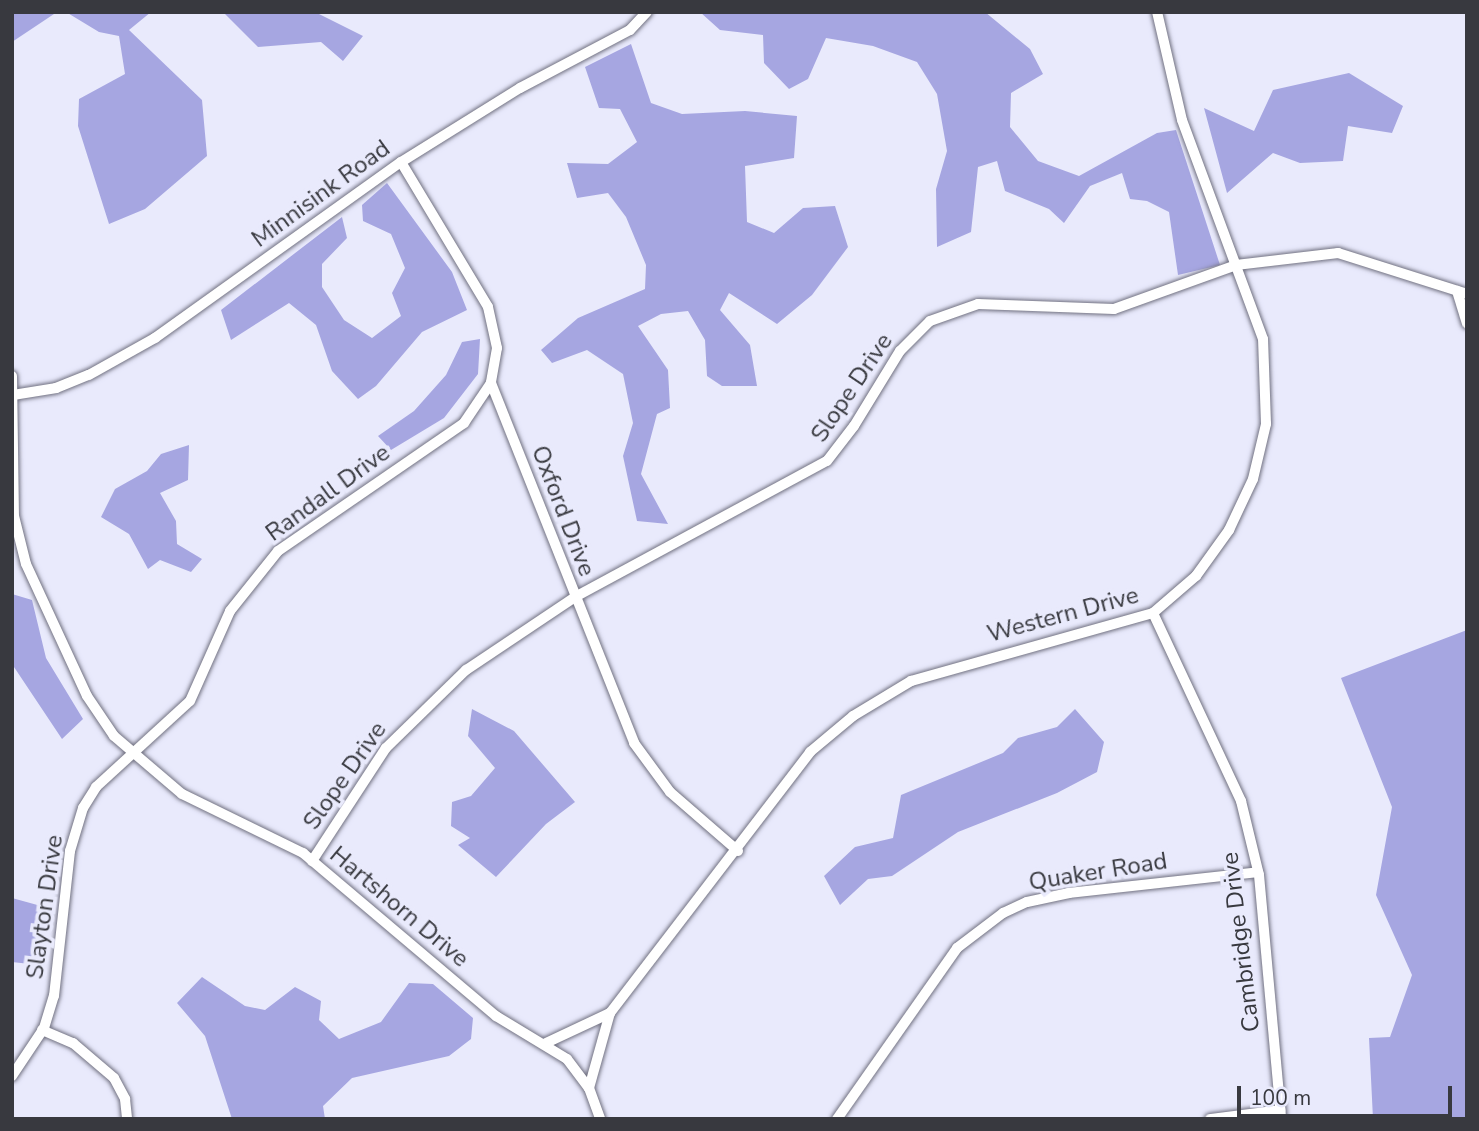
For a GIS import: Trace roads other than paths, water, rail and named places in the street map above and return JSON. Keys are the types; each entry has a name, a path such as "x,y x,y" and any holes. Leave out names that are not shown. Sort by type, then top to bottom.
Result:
{"street":[{"name":"Minnisink Road","path":"13,395 56,388 89,375 155,338 401,162 520,88 630,30 647,12"},
{"name":"Western Drive","path":"589,1088 610,1013 738,851 810,752 853,716 911,681 1153,613 1214,554 1243,505 1261,452 1268,396 1265,358 1258,321 1182,120 1157,12"},
{"path":"401,162 488,307 497,348 491,383"},
{"name":"Slope Drive","path":"312,861 386,748 426,706 466,670 575,597 827,461 854,426 900,351 930,321 978,304 1114,309 1236,265 1338,253 1462,293"},
{"path":"1462,293 1467,324"},
{"name":"Hartshorn Drive","path":"12,376 15,516 26,564 87,696 114,736 182,794 217,814 262,830 312,861 496,1016 546,1043 567,1059 589,1088 600,1119"},
{"name":"Oxford Drive","path":"491,383 618,709 650,770 738,851"},
{"name":"Randall Drive","path":"131,751 178,716 190,701 230,611 278,551 464,423 491,383"},
{"name":"Cambridge Drive","path":"1153,613 1241,801 1258,872 1281,1114"},
{"name":"Slayton Drive","path":"12,1076 42,1030 54,996 70,851 83,808 96,787 131,751"},
{"name":"Quaker Road","path":"837,1119 957,948 1003,913 1027,902 1069,893 1258,872"},
{"name":"Western Drive","path":"546,1043 610,1013"},
{"path":"42,1030 73,1043 114,1078 125,1099 127,1119"},
{"path":"1210,1119 1281,1114"}]}
